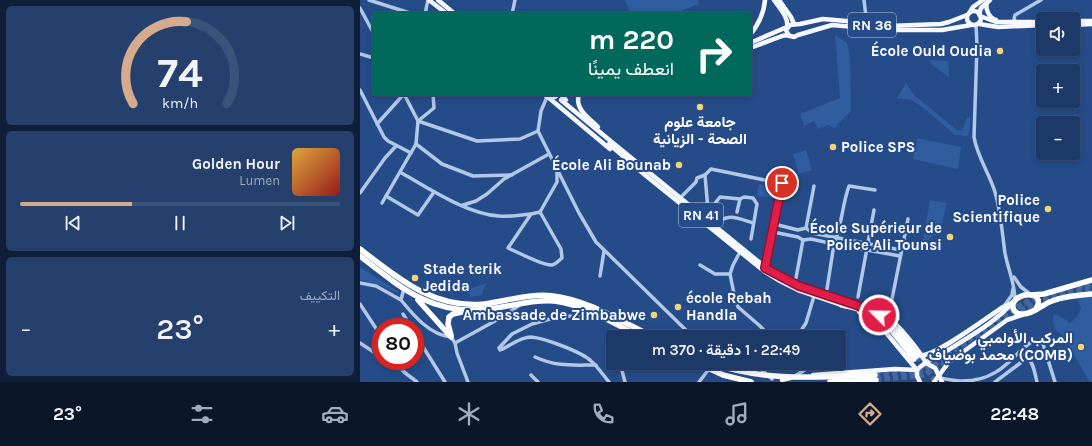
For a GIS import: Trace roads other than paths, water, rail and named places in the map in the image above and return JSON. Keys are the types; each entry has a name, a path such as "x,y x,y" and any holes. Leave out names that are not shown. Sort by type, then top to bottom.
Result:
{"highway":[{"path":"360,249 412,287 440,300 456,304 473,305 532,296 546,295 561,297 586,304 640,330"},
{"path":"360,256 417,297 436,305 452,309 472,310 491,309 541,301 556,302 578,307 627,330"},
{"path":"1092,280 1044,294 1024,295 1014,302 1013,306 1014,310 1018,314 1023,315 1058,299 1092,294"},
{"path":"404,288 425,306 451,337"},
{"path":"1030,294 1035,296 1038,300 1036,309"},
{"path":"842,305 868,313 878,318 917,356"},
{"path":"856,305 873,312 887,321 917,356"},
{"path":"451,337 448,324 449,317 453,314 472,310"},
{"path":"719,370 730,377 751,382"},
{"path":"725,370 737,374 782,380 875,377 830,382"}],"main road":[{"path":"428,0 443,12"},
{"path":"438,0 453,12"},
{"path":"752,32 760,19 764,9 765,0"},
{"path":"774,0 786,18 788,24 786,32 788,36"},
{"path":"752,47 778,37 794,37 798,34 799,29 794,24 779,0"},
{"path":"987,1 986,8 994,19 1016,22"},
{"path":"987,1 981,8 980,15 981,20 975,25 967,21 968,14 975,11 980,15 996,22 1036,22"},
{"name":"RN 36","path":"794,24 814,20 834,20 867,25 889,26 941,24 950,22 968,14 973,7 987,1"},
{"path":"814,20 808,24 808,27 811,29 817,28"},
{"path":"1080,21 1092,21"},
{"path":"752,42 776,33 790,24 794,24"},
{"path":"1080,25 1092,24"},
{"name":"RN 36","path":"798,34 832,25 888,30 942,30 975,25 1036,26"},
{"path":"546,96 556,96"},
{"name":"RN 41","path":"546,96 613,151 627,157"},
{"name":"RN 41","path":"561,96 598,127 627,157 680,198 765,268 799,286 856,305"},
{"path":"579,96 578,101 579,107 598,127"},
{"name":"RN 41","path":"561,100 764,271 798,290 842,305"},
{"path":"917,356 924,356 936,352 1003,307 1014,302"},
{"path":"782,380 823,374 902,369 917,370 1002,314 1014,302"},
{"path":"842,305 866,314 876,321 917,370 917,377 920,382"},
{"path":"856,305 882,314 894,322 917,356 935,368 941,378"},
{"path":"934,382 941,378 949,362 1006,322 1023,315"},
{"path":"902,369 906,364 905,355"}],"street":[{"path":"369,0 407,12"},
{"path":"425,12 428,0"},
{"path":"512,12 514,0"},
{"path":"864,0 867,25"},
{"path":"1016,22 1014,19 1015,15 1041,0"},
{"path":"360,8 372,30"},
{"path":"975,25 977,46 974,137 976,147 998,203 1008,263 1015,288 1014,302"},
{"path":"360,54 372,57"},
{"path":"360,90 384,138 410,153"},
{"path":"377,124 402,96"},
{"path":"382,203 416,144 418,121 405,96"},
{"path":"418,121 434,108 433,96"},
{"path":"546,96 541,111 538,130 553,162 596,242 686,330"},
{"path":"418,121 477,142 520,139 538,130"},
{"path":"416,144 442,164 473,176 512,175"},
{"path":"360,193 385,158 396,146"},
{"path":"463,205 488,194 504,179 549,154"},
{"path":"400,172 434,192 486,214 500,216 531,214 540,212 557,182 557,172 553,162"},
{"path":"680,198 696,182 697,178 705,175 711,169 794,186"},
{"path":"705,175 709,222"},
{"path":"765,268 782,183"},
{"path":"806,228 814,186"},
{"path":"827,289 834,244 837,238 844,198 849,186 875,190"},
{"path":"386,196 418,215 434,192"},
{"path":"719,220 714,207 720,197 740,199 744,197 753,198 757,204 751,239"},
{"path":"737,212 740,199"},
{"path":"858,297 874,210"},
{"path":"531,214 508,248 540,262 550,265 556,264 562,258 561,249 540,212"},
{"path":"714,226 719,220 729,216 753,222"},
{"path":"898,319 890,309 908,219"},
{"path":"774,224 798,230 806,228"},
{"path":"806,228 812,233 901,250"},
{"path":"773,232 798,237 803,240 811,239 900,256"},
{"path":"811,239 812,233"},
{"path":"796,278 803,240"},
{"path":"600,276 604,251"},
{"path":"740,252 730,274 734,294 738,307 764,330"},
{"path":"1008,263 1016,282 1030,294"},
{"path":"700,265 716,274 730,274"},
{"path":"1003,307 1013,292 1011,274"},
{"path":"360,283 376,286 401,300 421,322 431,330 441,336 451,337 455,343 457,353 468,382"},
{"path":"401,300 404,288"},
{"path":"801,330 806,323 814,296"},
{"path":"455,343 504,316 523,303"},
{"path":"360,304 372,322"},
{"path":"402,314 405,318"},
{"path":"604,319 567,316 550,318 532,324 512,334 499,348 500,350 531,337 538,338 576,352 589,359 596,365 609,382"},
{"path":"941,378 962,381 973,380 986,376 1004,367 1022,349 1034,340 1043,344 1055,382"},
{"path":"360,344 372,351"},
{"path":"424,348 445,382"},
{"path":"1022,349 1027,358 1030,359 1037,382"},
{"path":"535,357 560,365 596,365"},
{"path":"995,382 1027,358"},
{"path":"401,370 417,382"},
{"path":"622,370 625,382"},
{"path":"699,382 707,370"},
{"path":"761,370 772,379"},
{"path":"790,378 804,370"},
{"path":"531,375 538,382"}],"tunnel":[{"path":"1077,287 1092,284"},
{"path":"1006,320 1037,303 1092,288"},
{"path":"875,375 916,371 929,368 1017,307 1039,297"},
{"path":"917,356 936,382"},
{"path":"876,380 923,375 938,368 952,358"}],"place":[{"name":"École Ould Oudia","path":"1000,51"},
{"name":"جامعة علوم الصحة - الزيانية","path":"700,107"},
{"name":"Police SPS","path":"833,147"},
{"name":"École Ali Bounab","path":"679,165"},
{"name":"Police Scientifique","path":"1048,209"},
{"name":"École Supérieur de Police Ali Tounsi","path":"950,237"},
{"name":"Stade terik Jedida","path":"415,278"},
{"name":"école Rebah Handla","path":"678,307"},
{"name":"Ambassade de Zimbabwe","path":"654,315"},
{"name":"المركب الأولمبي محمد بوضياف (COMB)","path":"1081,347"}]}
